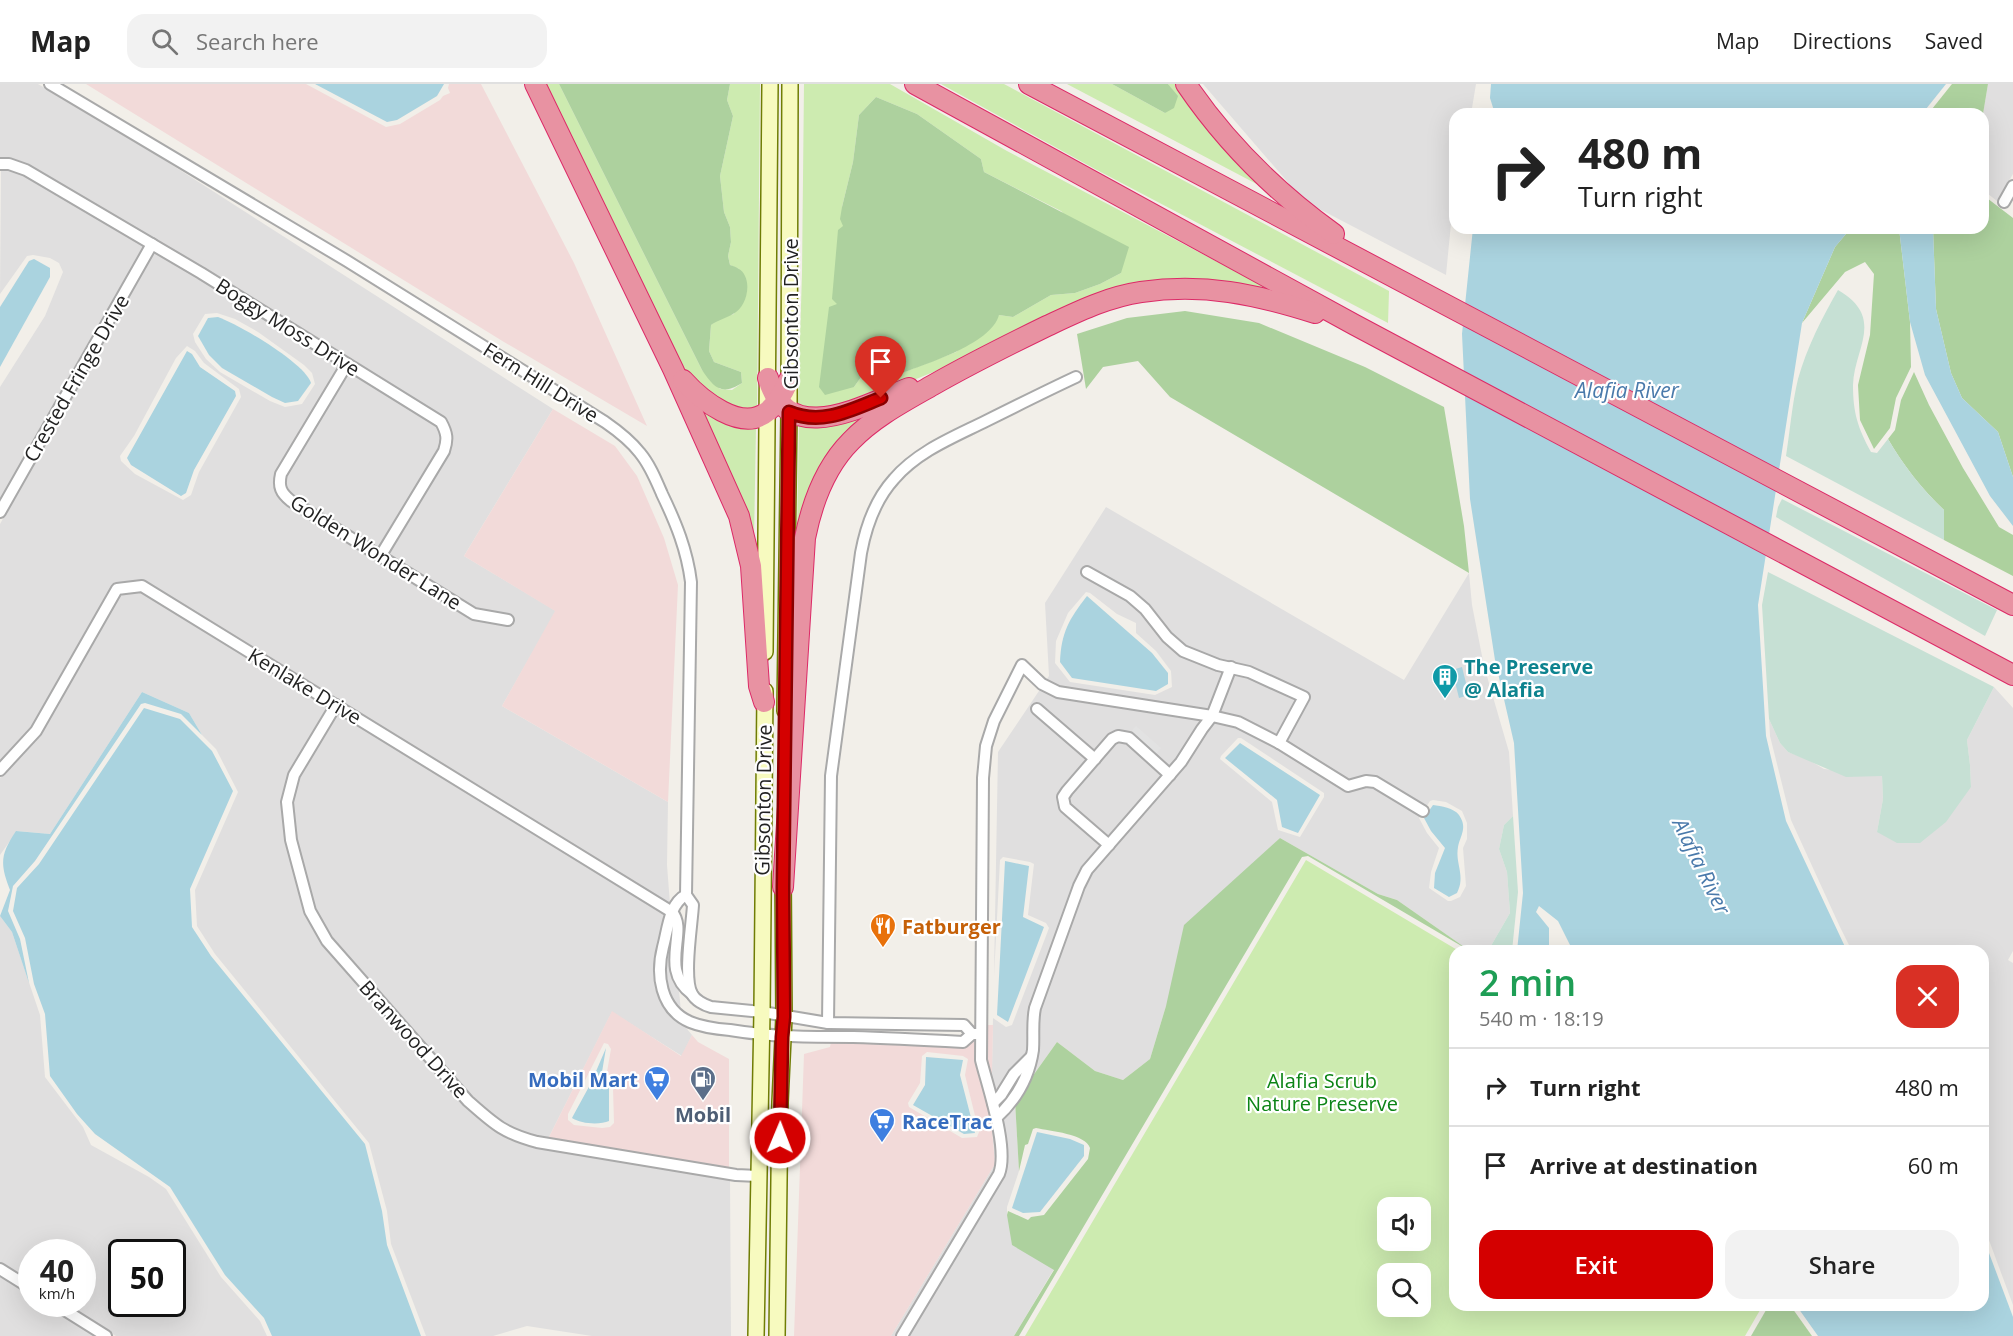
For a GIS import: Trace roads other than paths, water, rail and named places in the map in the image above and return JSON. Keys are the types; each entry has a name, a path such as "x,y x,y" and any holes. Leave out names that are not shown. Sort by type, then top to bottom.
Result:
{"highway":[{"path":"535,84 673,369 739,516 751,566 759,686 764,702"},
{"path":"915,84 1355,325 2013,675"},
{"path":"1029,84 2013,605"},
{"path":"1186,84 1232,143 1264,176 1297,207 1382,270"},
{"path":"783,887 805,538 813,504 820,487 849,442 879,416 967,366 1093,304 1139,292 1181,289 1223,290 1278,301 1355,325"},
{"path":"673,369 692,390 726,414 751,418 778,408 815,419 839,415 967,366"},
{"path":"768,378 778,408"},
{"path":"778,408 789,380"}],"main road":[{"name":"Gibsonton Drive","path":"768,378 770,84"},
{"name":"Gibsonton Drive","path":"789,380 790,84"},
{"name":"Gibsonton Drive","path":"756,1336 762,1012 764,702 778,408"},
{"name":"Gibsonton Drive","path":"777,1336 784,1017 778,408"},
{"path":"757,1283 764,1336"}],"street":[{"name":"Fern Hill Drive","path":"50,84 347,261 564,396 624,436 640,453 652,471 680,532 688,558 691,582 686,895 693,905 688,980 692,994"},
{"name":"Boggy Moss Drive","path":"0,164 9,164 26,170 152,244 441,422 446,432 447,442 444,451 381,555"},
{"path":"2004,202 2013,186"},
{"name":"Crested Fringe Drive","path":"0,512 152,244"},
{"name":"Golden Wonder Lane","path":"347,364 281,474 279,484 282,494 474,614 508,620"},
{"path":"828,1023 831,776 865,532 882,494 895,478 915,460 936,445 1076,377"},
{"path":"1087,572 1130,596 1145,609 1167,638 1183,651 1205,661 1249,672 1304,697 1279,743"},
{"name":"Kenlake Drive","path":"0,770 36,731 117,589 142,586 672,912"},
{"path":"902,1336 999,1174 1003,1163 993,1103 976,1034 983,785 986,747 994,721 1022,665 1042,684 1058,692 1238,722 1279,743 1348,786 1357,782 1375,782 1423,811"},
{"path":"996,1118 1010,1105 1025,1081 1031,1057 1035,1008 1072,903 1087,870 1170,775 1212,716 1231,667"},
{"name":"Branwood Drive","path":"336,705 294,775 286,802 291,840 310,911 327,941 468,1101 492,1123 512,1136 736,1175 758,1176"},
{"path":"1037,709 1095,759"},
{"path":"1109,845 1071,814 1063,802 1063,797 1112,739 1124,735 1170,775"},
{"path":"686,895 677,900 672,912 658,973 664,997 689,1022 707,1027 782,1037 963,1042 976,1034"},
{"path":"672,912 677,922 676,973 683,987 711,1007 762,1012 828,1023 964,1025 976,1034"},
{"path":"993,1103 1014,1074 1031,1057"},
{"path":"0,1269 18,1280"},
{"path":"76,1317 106,1336"}],"water":[{"path":"315,84 444,84 437,96 397,120 387,122"},
{"path":"1491,84 1946,84 1927,108 1493,108 1490,98"},
{"name":"Alafia River","path":"1472,234 1846,234 1835,247 1802,323 1758,605 1766,736 1786,821 1844,945 1570,945 1558,921 1539,906 1536,912 1549,928 1549,945 1518,945 1523,893 1514,743 1495,660 1470,499 1462,334"},
{"path":"1900,234 1933,234 1936,309 1951,373 1962,398 1998,432 2013,477 2013,526 1990,496 1925,375 1910,322"},
{"path":"34,259 50,268 50,277 0,367 0,307 29,261"},
{"path":"218,317 270,345 297,365 311,383 298,401 285,403 272,397 222,368 209,355 198,336 208,318"},
{"path":"187,351 192,354 200,367 235,391 236,396 194,470 186,493 181,496 131,465 127,458"},
{"path":"1087,596 1152,653 1168,673 1168,684 1156,691 1072,678 1060,662 1062,643 1071,619"},
{"path":"1462,667 1469,695 1459,698 1452,670"},
{"path":"142,692 189,713 202,735 181,714 145,703 141,704 35,861 13,886 8,911 20,939 29,983 12,932 0,916 10,890 4,873 4,853 16,831 50,834"},
{"path":"144,708 180,719 212,751 233,791 190,889 192,927 211,956 365,1144 382,1211 387,1245 421,1336 272,1336 264,1318 225,1275 170,1187 95,1134 77,1114 50,1076 45,1014 34,984 25,938 13,911 17,888 39,864"},
{"path":"1240,743 1320,795 1298,833 1282,827 1277,800 1225,758"},
{"path":"1433,805 1454,811 1459,815 1463,824 1457,853 1460,887 1457,893 1449,897 1434,888 1435,873 1445,848 1424,818"},
{"path":"1005,861 1029,866 1023,917 1044,927 1008,1022 997,1015"},
{"path":"606,1048 602,1072 609,1087 609,1121 580,1122 572,1118"},
{"path":"926,1057 963,1060 960,1075 975,1133 964,1134 913,1105 925,1085"},
{"path":"1037,1132 1070,1139 1084,1145 1084,1156 1040,1212 1023,1213 1012,1208"},
{"path":"1989,1253 2013,1317 2013,1336 1818,1336 1800,1311 1989,1311"}],"place":[{"name":"The Preserve @ Alafia","path":"1445,700"},
{"name":"Fatburger","path":"883,949"},
{"name":"Mobil Mart","path":"657,1102"},
{"name":"Mobil","path":"703,1102"},
{"name":"RaceTrac","path":"882,1144"}],"park label":[{"name":"Alafia Scrub Nature Preserve","path":"1322,1092"}]}
